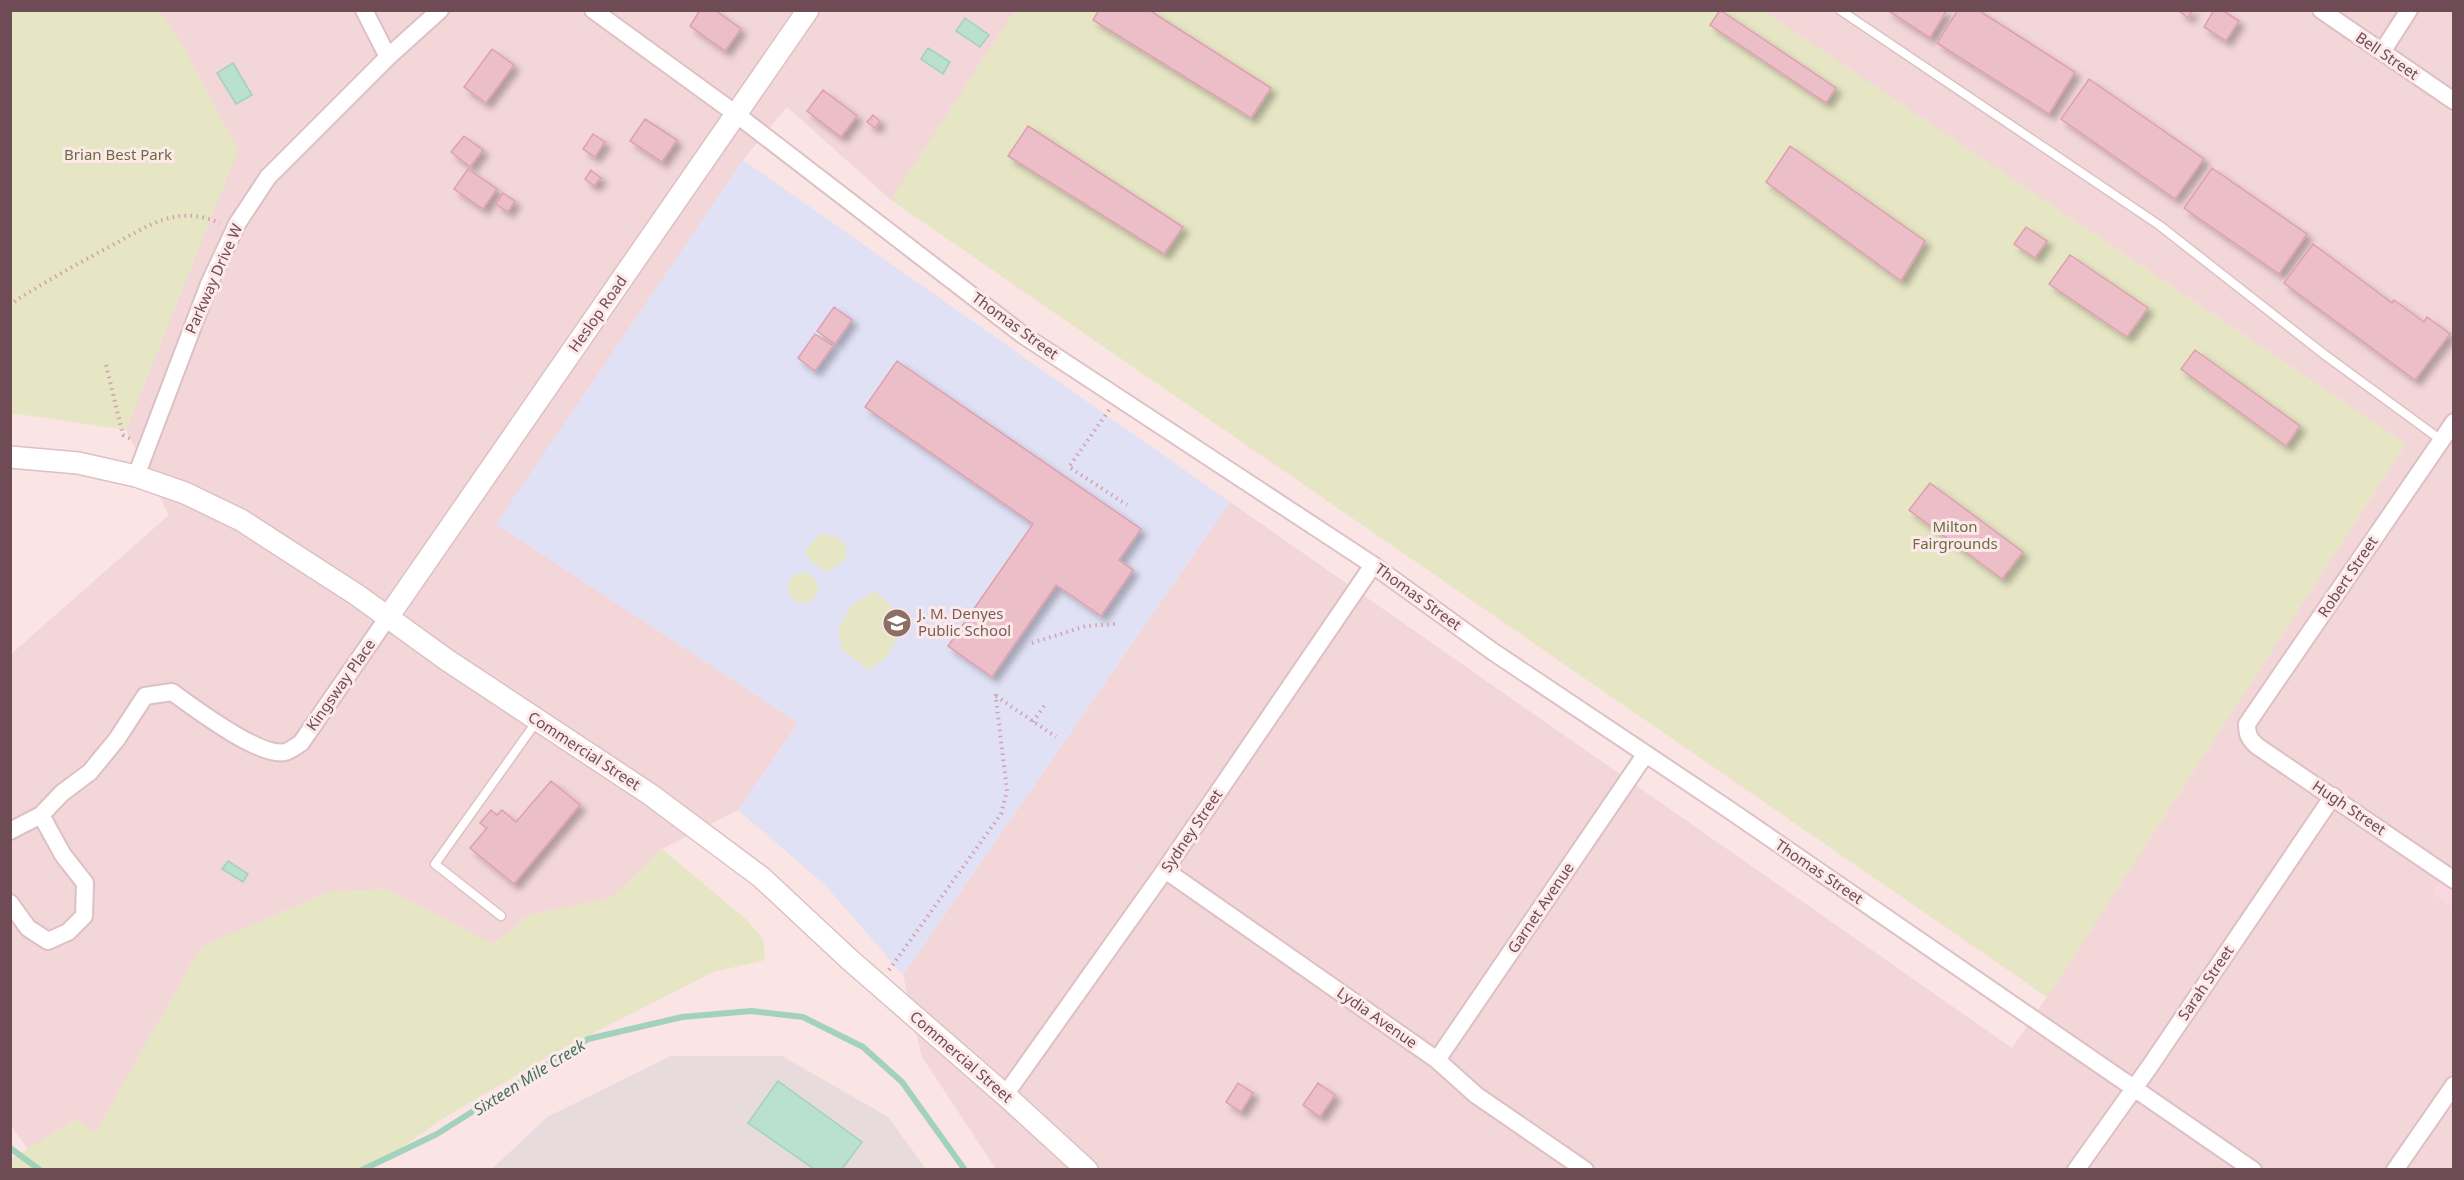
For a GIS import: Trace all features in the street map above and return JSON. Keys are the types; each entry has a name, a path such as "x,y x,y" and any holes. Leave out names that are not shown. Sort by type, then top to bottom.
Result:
{"street":[{"path":"364,10 388,57"},
{"name":"Parkway Drive W","path":"136,476 209,284 234,230 268,177 388,57 440,10"},
{"name":"Thomas Street","path":"593,10 736,114 1023,335 1373,565 1492,651 2253,1170"},
{"name":"Heslop Road","path":"388,617 808,10"},
{"name":"Bell Street","path":"2321,10 2454,101"},
{"path":"2382,52 2409,10"},
{"name":"Robert Street","path":"2247,733 2247,724 2454,422"},
{"name":"Commercial Street","path":"10,456 78,463 136,476 185,493 241,520 388,617 696,827 761,877 1087,1170"},
{"name":"Sydney Street","path":"1005,1095 1166,870 1373,565"},
{"name":"Kingsway Place","path":"10,831 41,815 62,793 90,772 117,739 145,696 172,692 218,724 264,750 285,753 301,743 388,617"},
{"name":"Hugh Street","path":"2247,733 2251,741 2258,746 2454,880"},
{"name":"Garnet Avenue","path":"1437,1060 1645,755"},
{"name":"Sarah Street","path":"2076,1170 2333,796"},
{"path":"10,903 28,928 48,941 68,932 84,916 85,883 63,855 41,815"},
{"name":"Lydia Avenue","path":"1166,870 1437,1060 1476,1095 1586,1170"},
{"path":"2395,1170 2454,1086"}],"lane":[{"path":"1840,10 2159,225 2325,355 2441,440"},
{"path":"501,916 435,864 537,720"}],"path":[{"path":"10,306 71,267 148,224 173,217 195,215 217,221 234,230"},
{"path":"106,365 123,435 148,446"},
{"path":"1118,397 1070,467 1126,505"},
{"path":"1032,643 1086,626 1115,624"},
{"path":"879,985 1001,814 1006,791 995,690"},
{"path":"996,696 1056,737"},
{"path":"1033,722 1046,703"}],"shaded area":[{"path":"160,11 1015,11 891,200 787,107 743,160 497,524 798,723 738,810 662,849 611,898 530,915 492,944 386,889 329,892 201,947 95,1134 76,1119 28,1149 10,1124 10,655 169,515 126,430 238,150 184,48"},
{"path":"1763,11 2453,11 2454,865 2432,893 2453,907 2453,1169 996,1169 922,1057 903,975 1230,502 2012,1048 2047,997 2406,444"},
{"path":"965,18 989,35 980,47 956,31"},
{"path":"928,48 950,62 943,74 921,59"},
{"path":"233,63 252,95 236,104 217,73"},
{"name":"J. M. Denyes Public School","path":"743,160 1230,502 903,975 825,885 738,810 798,723 496,524"},
{"path":"228,861 248,874 243,882 222,869"},
{"path":"2453,865 2453,907 2432,893"},
{"path":"671,1056 782,1056 888,1117 926,1169 491,1170 547,1117"},
{"path":"778,1081 862,1142 842,1169 814,1169 748,1123"}],"green space":[{"name":"Brian Best Park","path":"11,10 160,11 184,48 238,150 126,430 11,413"},
{"name":"Milton Fairgrounds","path":"1015,11 1763,11 2406,444 2047,997 891,200"},
{"path":"821,533 838,537 847,548 844,560 828,572 811,561 805,550"},
{"path":"803,573 814,577 818,588 814,599 803,603 792,599 788,588 792,577"},
{"path":"876,591 906,621 887,657 868,670 842,649 838,628 853,604"},
{"path":"662,849 748,921 763,939 765,960 713,972 560,1050 442,1119 372,1169 11,1169 11,1159 77,1119 95,1133 201,947 329,892 386,889 492,944 530,915 611,898"}],"building":[{"path":"700,10 715,10 741,29 725,51 690,26"},
{"path":"1099,10 1149,10 1271,88 1251,118 1093,20"},
{"path":"1720,10 1836,88 1826,103 1710,25"},
{"path":"1887,10 1947,10 1930,38"},
{"path":"1958,10 1978,10 2075,72 2049,114 1937,43"},
{"path":"2178,10 2193,10 2188,18"},
{"path":"2214,10 2222,10 2239,21 2226,41 2204,27"},
{"path":"492,49 514,65 486,103 464,87"},
{"path":"2089,79 2204,159 2175,199 2061,119"},
{"path":"823,90 857,116 841,137 807,111"},
{"path":"873,115 880,121 875,128 867,122"},
{"path":"645,119 677,140 662,162 630,141"},
{"path":"1028,126 1183,227 1164,254 1008,156"},
{"path":"593,134 605,142 595,157 583,149"},
{"path":"464,136 483,150 470,167 451,152"},
{"path":"1790,146 1925,241 1901,281 1766,182"},
{"path":"2212,168 2307,234 2279,274 2184,208"},
{"path":"468,169 497,189 483,209 454,189"},
{"path":"591,170 601,178 594,186 585,179"},
{"path":"503,193 515,201 508,212 496,204"},
{"path":"2026,227 2047,241 2035,258 2014,244"},
{"path":"2313,244 2392,303 2394,300 2424,322 2427,317 2450,334 2415,380 2284,283"},
{"path":"2070,255 2148,308 2127,337 2049,284"},
{"path":"834,307 852,320 835,344 817,331"},
{"path":"815,334 833,346 815,371 798,358"},
{"path":"2195,350 2300,426 2286,446 2181,369"},
{"path":"897,361 1141,529 1119,560 1133,570 1101,616 1056,585 992,677 948,646 1033,524 865,407"},
{"path":"1930,483 2023,552 2002,579 1909,510"},
{"path":"551,781 580,805 514,884 470,848 487,828 480,823 491,810 497,815 502,810 516,822"},
{"path":"1238,1083 1253,1093 1241,1112 1226,1102"},
{"path":"1318,1083 1335,1095 1320,1117 1303,1105"}],"waterway":[{"name":"Sixteen Mile Creek","path":"362,1170 437,1134 588,1039 682,1017 751,1011 803,1017 863,1047 902,1082 965,1170"},
{"name":"Sixteen Mile Creek","path":"10,1148 40,1170"}],"place":[{"name":"J. M. Denyes Public School","path":"897,623"}]}
